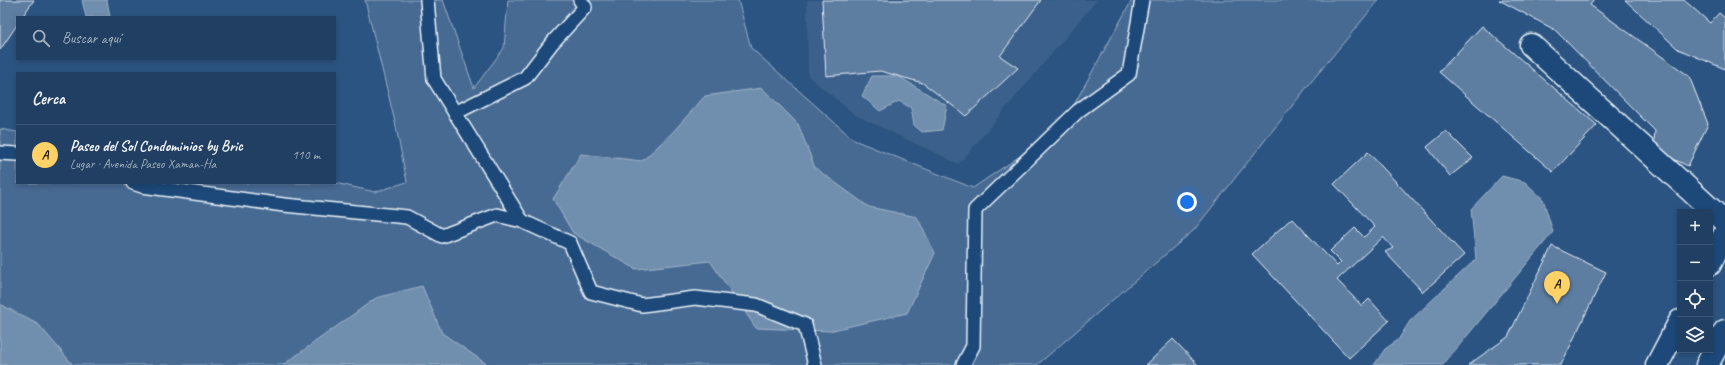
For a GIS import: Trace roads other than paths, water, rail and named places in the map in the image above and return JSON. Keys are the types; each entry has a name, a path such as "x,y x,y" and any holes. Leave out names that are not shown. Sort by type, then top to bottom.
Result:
{"street":[{"path":"1531,45 1725,222"},
{"path":"1657,365 1677,327"},
{"path":"1707,365 1725,331"}],"lane":[{"path":"427,0 434,79 522,221"},
{"path":"455,113 525,78 552,43 585,7 580,0"},
{"path":"963,365 973,346 975,210 1078,111 1129,74 1142,0"},
{"path":"0,153 16,154"},
{"path":"136,184 284,206 407,217 442,236 497,215 522,221 570,243 591,292 642,305 695,298 756,306 805,325 815,365"}],"place":[{"name":"Paseo del Sol Condominios by Bric","path":"1557,304"}]}
